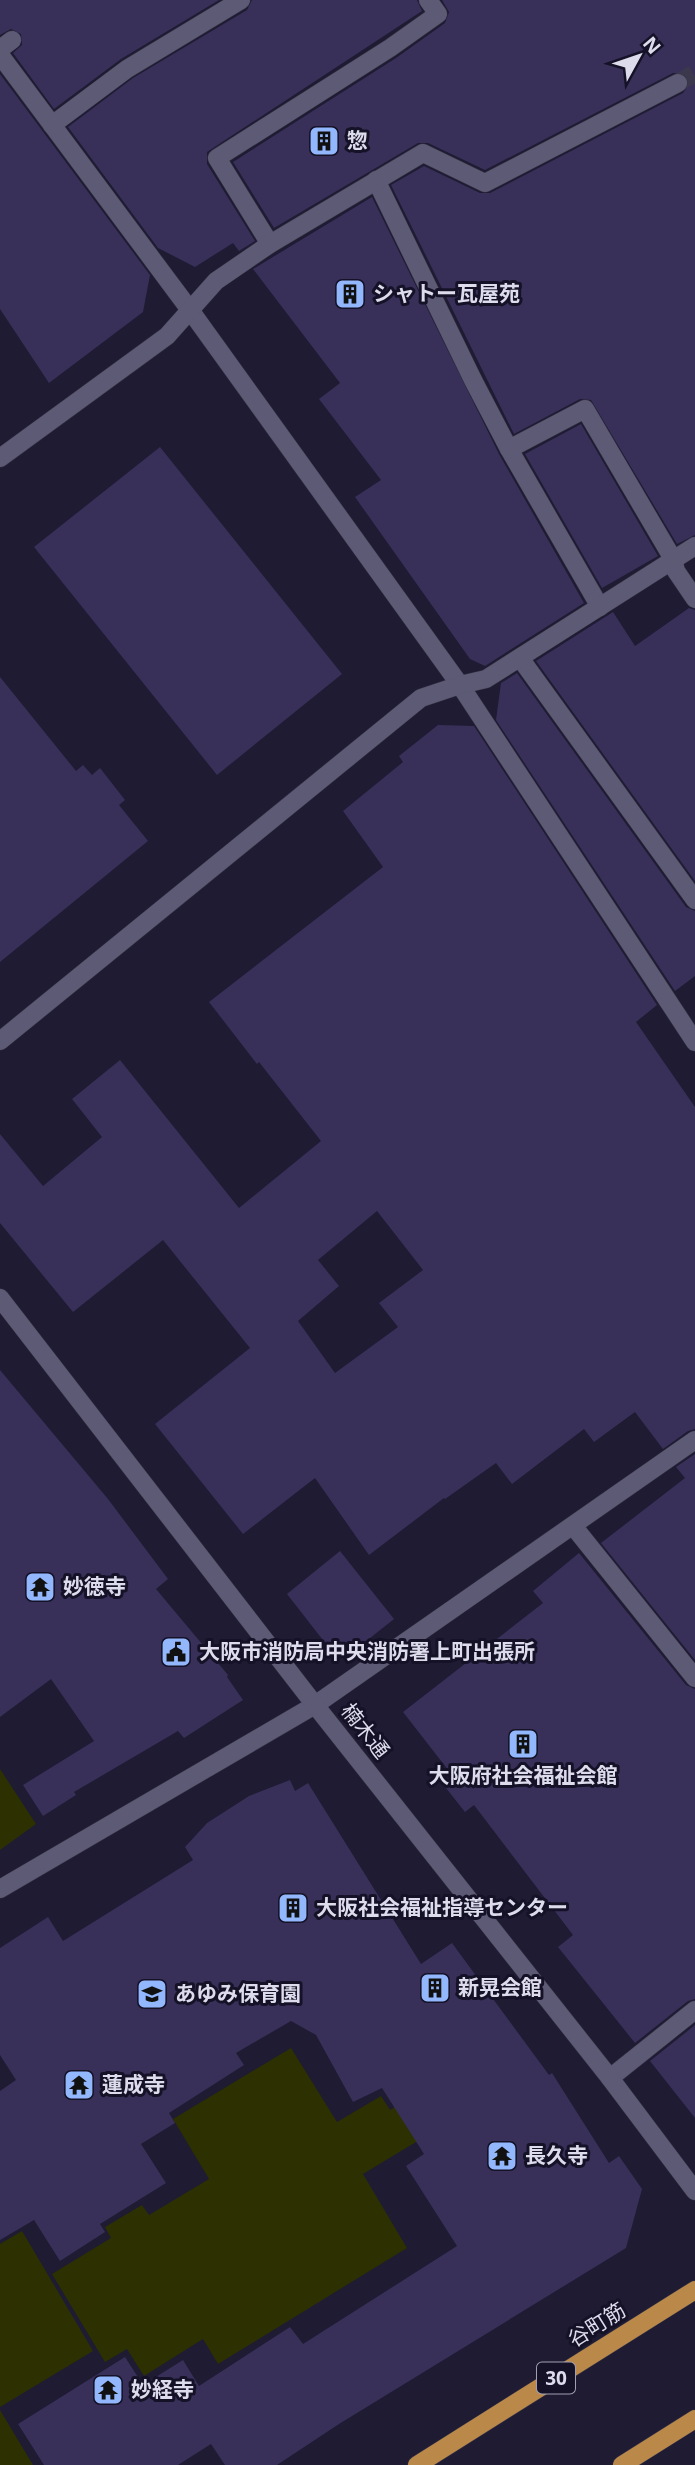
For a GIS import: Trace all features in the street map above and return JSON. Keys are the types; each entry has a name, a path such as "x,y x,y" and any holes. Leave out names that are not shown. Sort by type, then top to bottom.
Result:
{"main road":[{"name":"谷町筋","path":"417,2465 695,2290"},
{"path":"622,2465 695,2419"}],"street":[{"path":"52,125 127,68 222,5 241,0"},
{"path":"270,244 217,158 438,15 428,0"},
{"path":"0,55 190,310 460,685 695,1042"},
{"path":"0,458 167,337 216,281 270,244 423,153 485,183 678,83"},
{"path":"376,180 509,449 600,607"},
{"path":"509,449 585,408 695,599"},
{"path":"0,1041 421,698 486,679 695,545"},
{"path":"520,658 695,900"},
{"name":"楠木通","path":"0,1298 695,2190"},
{"path":"0,1889 316,1705 695,1440"},
{"path":"574,1527 695,1678"},
{"path":"610,2078 695,2010"}],"green space":[{"path":"0,1769 36,1824 0,1850"},
{"path":"291,2048 337,2122 381,2096 390,2110 437,2081 459,2116 363,2174 407,2248 218,2364 203,2339 144,2376 127,2349 105,2362 52,2274 111,2238 105,2227 142,2205 149,2215 209,2179 173,2119"},
{"path":"22,2231 93,2351 0,2407 0,2244"},
{"path":"0,2410 33,2465 0,2465"}],"building":[{"path":"0,0 219,0 121,59 54,109 13,53 22,45 21,34 11,29 0,35"},
{"path":"252,0 417,0 422,11 207,152 207,164 255,241 239,251 233,243 195,267 158,248 68,127 133,78 247,10"},
{"path":"442,0 695,0 695,535 677,544 591,400 580,399 514,434 391,185 424,166 480,193 490,193 683,93 689,84 685,74 673,73 485,170 428,143 418,143 274,228 233,162 396,58 445,23 449,12"},
{"path":"0,74 150,275 143,312 49,383 0,309"},
{"path":"372,197 499,454 584,603 485,666 470,659 355,497 381,480 319,399 340,383 253,269"},
{"path":"581,424 658,556 602,588 525,454"},
{"path":"160,447 342,674 217,775 34,547"},
{"path":"689,608 695,610 695,881 536,661 613,612 635,646"},
{"path":"517,673 686,907 695,911 695,976 675,991 496,720 501,683"},
{"path":"0,677 76,771 83,765 92,775 100,768 125,800 119,805 148,841 0,962"},
{"path":"438,725 474,726 657,1005 636,1022 695,1107 695,1429 663,1449 635,1412 594,1442 584,1429 512,1484 496,1463 444,1498 369,1555 315,1478 243,1534 155,1424 250,1348 163,1240 73,1312 0,1223 0,1134 43,1186 102,1137 72,1099 120,1060 239,1208 321,1141 209,1002 383,867 343,811 403,762 399,756","holes":["377,1211 423,1270 379,1303 398,1327 335,1373 298,1321 339,1286 318,1260"]},
{"path":"0,1370 108,1499 168,1579 156,1589 228,1675 243,1700 184,1738 178,1731 74,1792 76,1795 43,1816 23,1785 94,1741 51,1679 0,1717"},
{"path":"695,1454 695,1660 601,1543 685,1478 676,1467"},
{"path":"340,1551 394,1619 355,1650 326,1644 287,1594"},
{"path":"579,1553 686,1685 695,1689 695,1999 688,2001 635,2043 558,1947 573,1935 474,1805 465,1812 442,1783 452,1775 403,1712 543,1603 533,1591"},
{"path":"290,1780 295,1791 308,1783 421,1964 452,1943 549,2075 552,2073 609,2163 619,2156 642,2189 626,2248 277,2465 225,2465 211,2444 178,2465 44,2465 18,2424 125,2357 143,2385 183,2360 199,2386 290,2327 303,2344 457,2246 406,2166 424,2154 382,2088 353,2102 316,2035 291,2021 236,2053 244,2065 169,2113 175,2123 141,2144 166,2183 100,2224 105,2232 60,2261 34,2220 0,2240 0,2091 16,2080 0,2055 0,1948 48,1917 63,1941 193,1860 185,1847 207,1823 249,1796"},
{"path":"695,2025 695,2118 650,2061"}],"tunnel":[{"path":"678,83 695,73"}],"place":[{"name":"惣","path":"324,141"},
{"name":"シャトー瓦屋苑","path":"350,294"},
{"name":"妙徳寺","path":"40,1587"},
{"name":"大阪市消防局中央消防署上町出張所","path":"176,1652"},
{"name":"大阪府社会福祉会館","path":"523,1744"},
{"name":"大阪社会福祉指導センター","path":"293,1908"},
{"name":"新晃会館","path":"435,1988"},
{"name":"あゆみ保育園","path":"152,1994"},
{"name":"蓮成寺","path":"79,2085"},
{"name":"長久寺","path":"502,2156"},
{"name":"妙経寺","path":"108,2390"}]}
